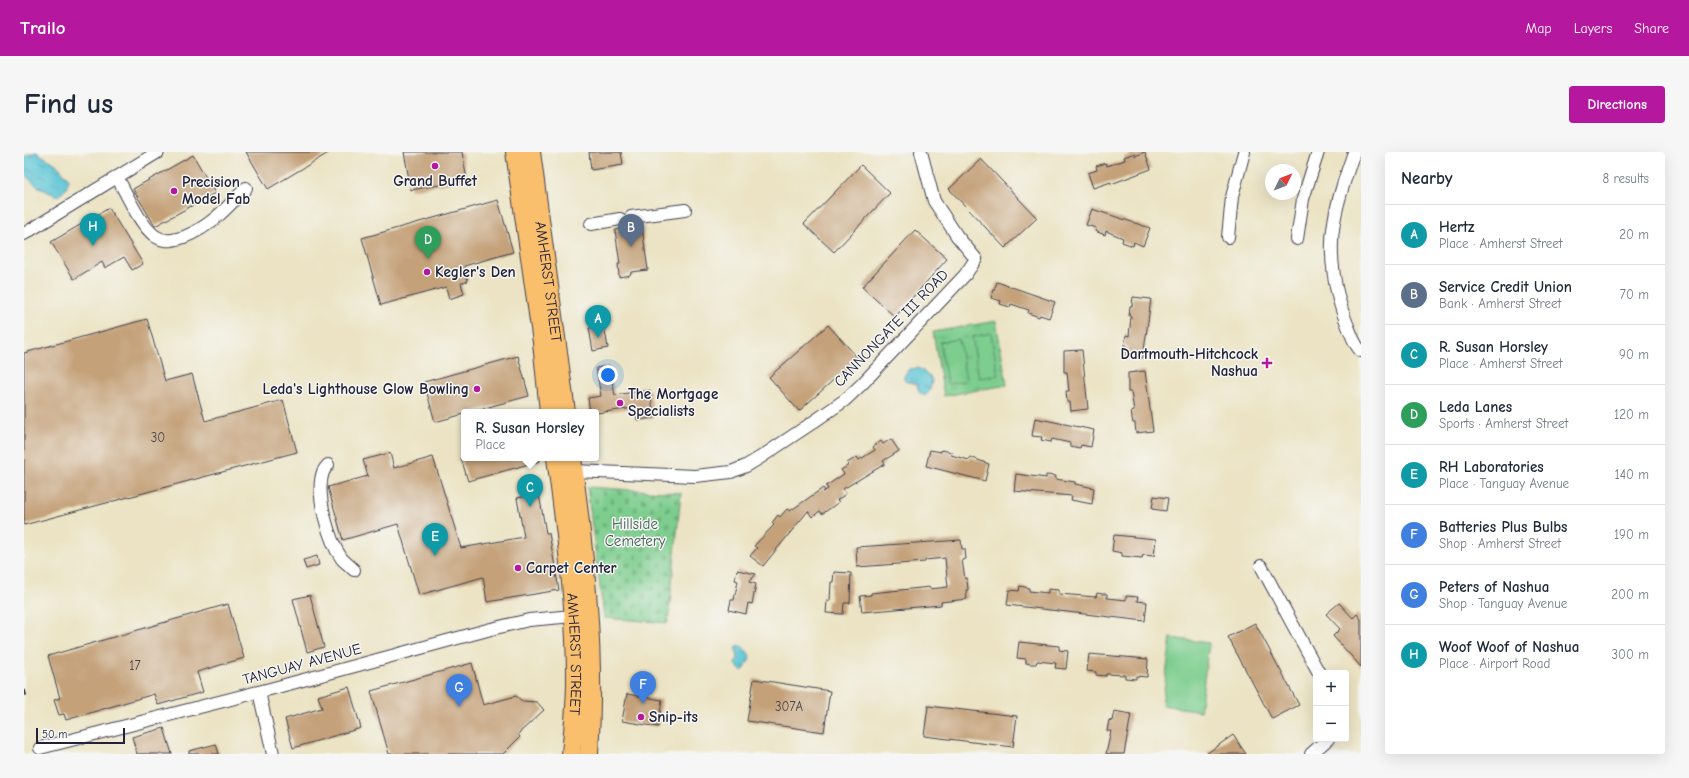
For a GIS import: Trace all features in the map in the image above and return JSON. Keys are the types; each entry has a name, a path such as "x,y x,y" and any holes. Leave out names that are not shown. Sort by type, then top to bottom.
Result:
{"highway":[{"name":"AMHERST STREET","path":"515,152 542,342 549,409"},
{"name":"AMHERST STREET","path":"531,152 566,409"},
{"name":"AMHERST STREET","path":"556,461 564,520 573,616 576,681 571,754"},
{"name":"AMHERST STREET","path":"573,464 589,602 592,647 592,699 589,754"}],"street":[{"path":"24,234 158,152"},
{"name":"CANNONGATE III ROAD","path":"573,464 694,476 731,472 756,460 829,412 862,384 965,275 976,259 957,236 934,201 921,152"},
{"path":"1228,237 1232,197 1244,152"},
{"path":"1297,239 1302,199 1318,152"},
{"path":"1354,152 1338,201 1332,240 1337,290 1344,316 1358,339 1361,351"},
{"path":"117,177 145,226 156,237 169,242 197,232 210,224 228,208 246,188"},
{"path":"590,224 685,210"},
{"path":"328,464 323,472 321,485 323,506 328,527 338,553 354,570"},
{"path":"1261,566 1317,670"},
{"name":"TANGUAY AVENUE","path":"40,748 259,692 491,629 528,620 573,616"},
{"path":"259,692 273,754"},
{"path":"1311,754 1325,742"}],"green space":[{"path":"996,321 1007,385 944,396 933,332"},
{"path":"991,333 998,375 979,378 972,337"},
{"path":"959,339 966,381 947,384 940,342"},
{"name":"Hillside Cemetery","path":"587,487 681,493 668,623 604,618"},
{"path":"1171,638 1209,643 1200,711 1162,705"}],"water":[{"path":"36,152 56,164 69,179 66,189 58,196 38,186 29,179 24,170 24,157"},
{"path":"918,368 930,376 932,381 929,392 925,396 919,392 917,384 904,380 904,376 909,369"},
{"path":"738,646 744,648 750,656 745,669 741,671 735,664 738,658 736,649"}],"building":[{"path":"246,152 330,152 268,189"},
{"name":"Grand Buffet","path":"404,152 462,152 467,180 411,190"},
{"path":"589,152 621,152 623,165 591,170"},
{"path":"1145,152 1151,169 1111,184 1111,182 1093,188 1088,173 1097,170 1096,166 1106,163 1107,166 1125,160 1124,157 1135,153 1135,156"},
{"name":"Precision Model Fab","path":"193,155 215,193 155,226 133,189"},
{"path":"981,159 1037,218 1005,248 949,189"},
{"path":"861,165 890,193 834,252 804,224"},
{"path":"498,200 513,252 464,266 468,281 461,283 464,294 449,299 446,287 381,305 362,238"},
{"path":"109,208 143,264 132,270 124,257 105,268 102,262 74,279 51,242"},
{"path":"1092,209 1150,228 1143,246 1134,242 1133,246 1122,242 1123,238 1106,231 1105,235 1095,231 1096,228 1086,225"},
{"path":"626,223 632,224 633,229 642,228 648,270 631,272 630,275 619,277 618,264 620,264 615,230 622,229 621,226"},
{"path":"915,230 947,259 895,317 862,287"},
{"path":"997,282 1055,302 1049,318 1040,315 1039,317 1028,313 1029,310 1011,304 1010,307 1000,304 1001,301 991,298"},
{"path":"1133,297 1151,299 1143,358 1126,356 1127,346 1124,346 1126,335 1129,336 1131,317 1129,316 1130,306 1132,306"},
{"path":"147,319 165,381 192,374 205,421 283,400 297,452 24,525 24,353"},
{"path":"604,325 608,348 593,351 589,328"},
{"path":"828,325 858,358 799,411 769,377"},
{"path":"1082,350 1088,409 1071,411 1070,402 1067,402 1066,391 1069,391 1067,372 1064,372 1064,351"},
{"name":"Leda's Lighthouse Glow Bowling","path":"518,356 529,396 481,409 461,409 461,415 435,422 424,382"},
{"name":"The Mortgage Specialists","path":"609,366 615,395 650,390 654,418 637,420 635,408 599,413 599,409 590,409 588,398 601,396 596,368"},
{"path":"1145,371 1153,431 1136,433 1135,423 1133,423 1131,412 1134,411 1131,392 1128,392 1128,373"},
{"path":"1035,418 1094,430 1091,447 1081,445 1080,448 1070,446 1070,443 1052,439 1051,442 1041,440 1042,437 1032,436"},
{"path":"891,439 899,451 883,461 885,464 843,489 846,494 837,500 839,502 822,514 820,511 812,517 808,511 763,566 750,556 757,548 754,546 774,525 772,523 778,515 780,517 787,509 790,511 823,488 825,491 828,489 826,486 844,474 841,470 849,465 847,463 857,457 859,460 875,450 873,447 881,441 883,444"},
{"path":"930,450 952,452 951,455 969,460 970,457 989,464 985,481 926,466"},
{"path":"390,453 394,468 433,457 461,548 524,537 517,498 539,494 546,533 549,533 559,590 487,602 483,577 419,595 398,524 343,540 328,487 368,476 363,460"},
{"path":"462,461 540,461 468,481"},
{"path":"1016,474 1046,478 1046,475 1056,476 1055,479 1075,482 1075,484 1094,488 1092,504 1071,500 1072,496 1014,491"},
{"path":"1154,496 1168,498 1166,511 1152,509"},
{"path":"1114,535 1156,539 1154,556 1143,555 1142,558 1122,556 1122,553 1112,551"},
{"path":"961,540 962,549 965,549 966,559 962,560 965,579 967,578 967,599 941,602 941,605 862,612 860,596 871,595 871,593 930,587 930,589 948,587 945,558 925,560 925,562 857,567 856,547"},
{"path":"317,556 319,565 306,569 303,560"},
{"path":"737,570 756,574 749,582 756,584 752,604 748,603 746,614 729,610 731,600 734,600 738,581 735,580"},
{"path":"834,572 851,573 850,603 844,603 843,614 826,613 827,601 830,601 831,582 833,582"},
{"path":"1020,586 1029,588 1029,591 1048,593 1048,589 1059,590 1059,594 1096,597 1097,593 1107,594 1107,598 1126,600 1126,596 1138,597 1137,601 1147,602 1145,621 1007,605 1009,590 1019,591"},
{"path":"310,595 324,647 307,652 293,599"},
{"path":"1339,603 1353,618 1357,614 1361,619 1361,667 1333,636 1340,629 1326,614"},
{"path":"228,604 244,658 197,672 203,692 158,705 154,694 66,720 64,714 59,715 54,700 60,698 48,656"},
{"path":"1255,623 1299,705 1272,719 1228,637"},
{"path":"1019,642 1059,646 1059,650 1068,651 1066,669 1055,668 1056,663 1037,661 1036,664 1031,664 1026,663 1026,659 1017,658"},
{"path":"1089,654 1148,659 1147,677 1136,676 1136,679 1125,678 1125,675 1096,675 1096,672 1087,671"},
{"path":"472,663 483,705 516,696 522,701 537,702 544,710 518,734 520,737 503,754 389,754 371,691"},
{"path":"754,679 830,691 824,732 747,721"},
{"path":"349,687 361,728 293,748 285,719 322,708 318,696"},
{"path":"627,694 662,700 658,727 622,721"},
{"path":"928,706 1017,716 1013,747 924,736"},
{"path":"1114,711 1131,714 1124,754 1106,754 1111,731 1107,731 1109,720 1112,721"},
{"path":"164,728 172,754 137,754 132,737"},
{"path":"1233,735 1246,754 1206,754"},
{"path":"216,744 219,754 189,754 189,751"}],"railway":[{"path":"24,690 26,697"}],"place":[{"name":"Grand Buffet","path":"435,166"},
{"name":"Precision Model Fab","path":"174,191"},
{"name":"Woof Woof of Nashua","path":"93,246"},
{"name":"Service Credit Union","path":"631,247"},
{"name":"Leda Lanes","path":"428,259"},
{"name":"Kegler's Den","path":"427,272"},
{"name":"Hertz","path":"598,338"},
{"name":"Dartmouth-Hitchcock Nashua","path":"1267,363"},
{"name":"Leda's Lighthouse Glow Bowling","path":"477,389"},
{"name":"The Mortgage Specialists","path":"620,403"},
{"name":"R. Susan Horsley","path":"530,507"},
{"name":"RH Laboratories","path":"435,556"},
{"name":"Carpet Center","path":"518,568"},
{"name":"Batteries Plus Bulbs","path":"643,704"},
{"name":"Peters of Nashua","path":"459,707"},
{"name":"Snip-its","path":"641,717"}]}
